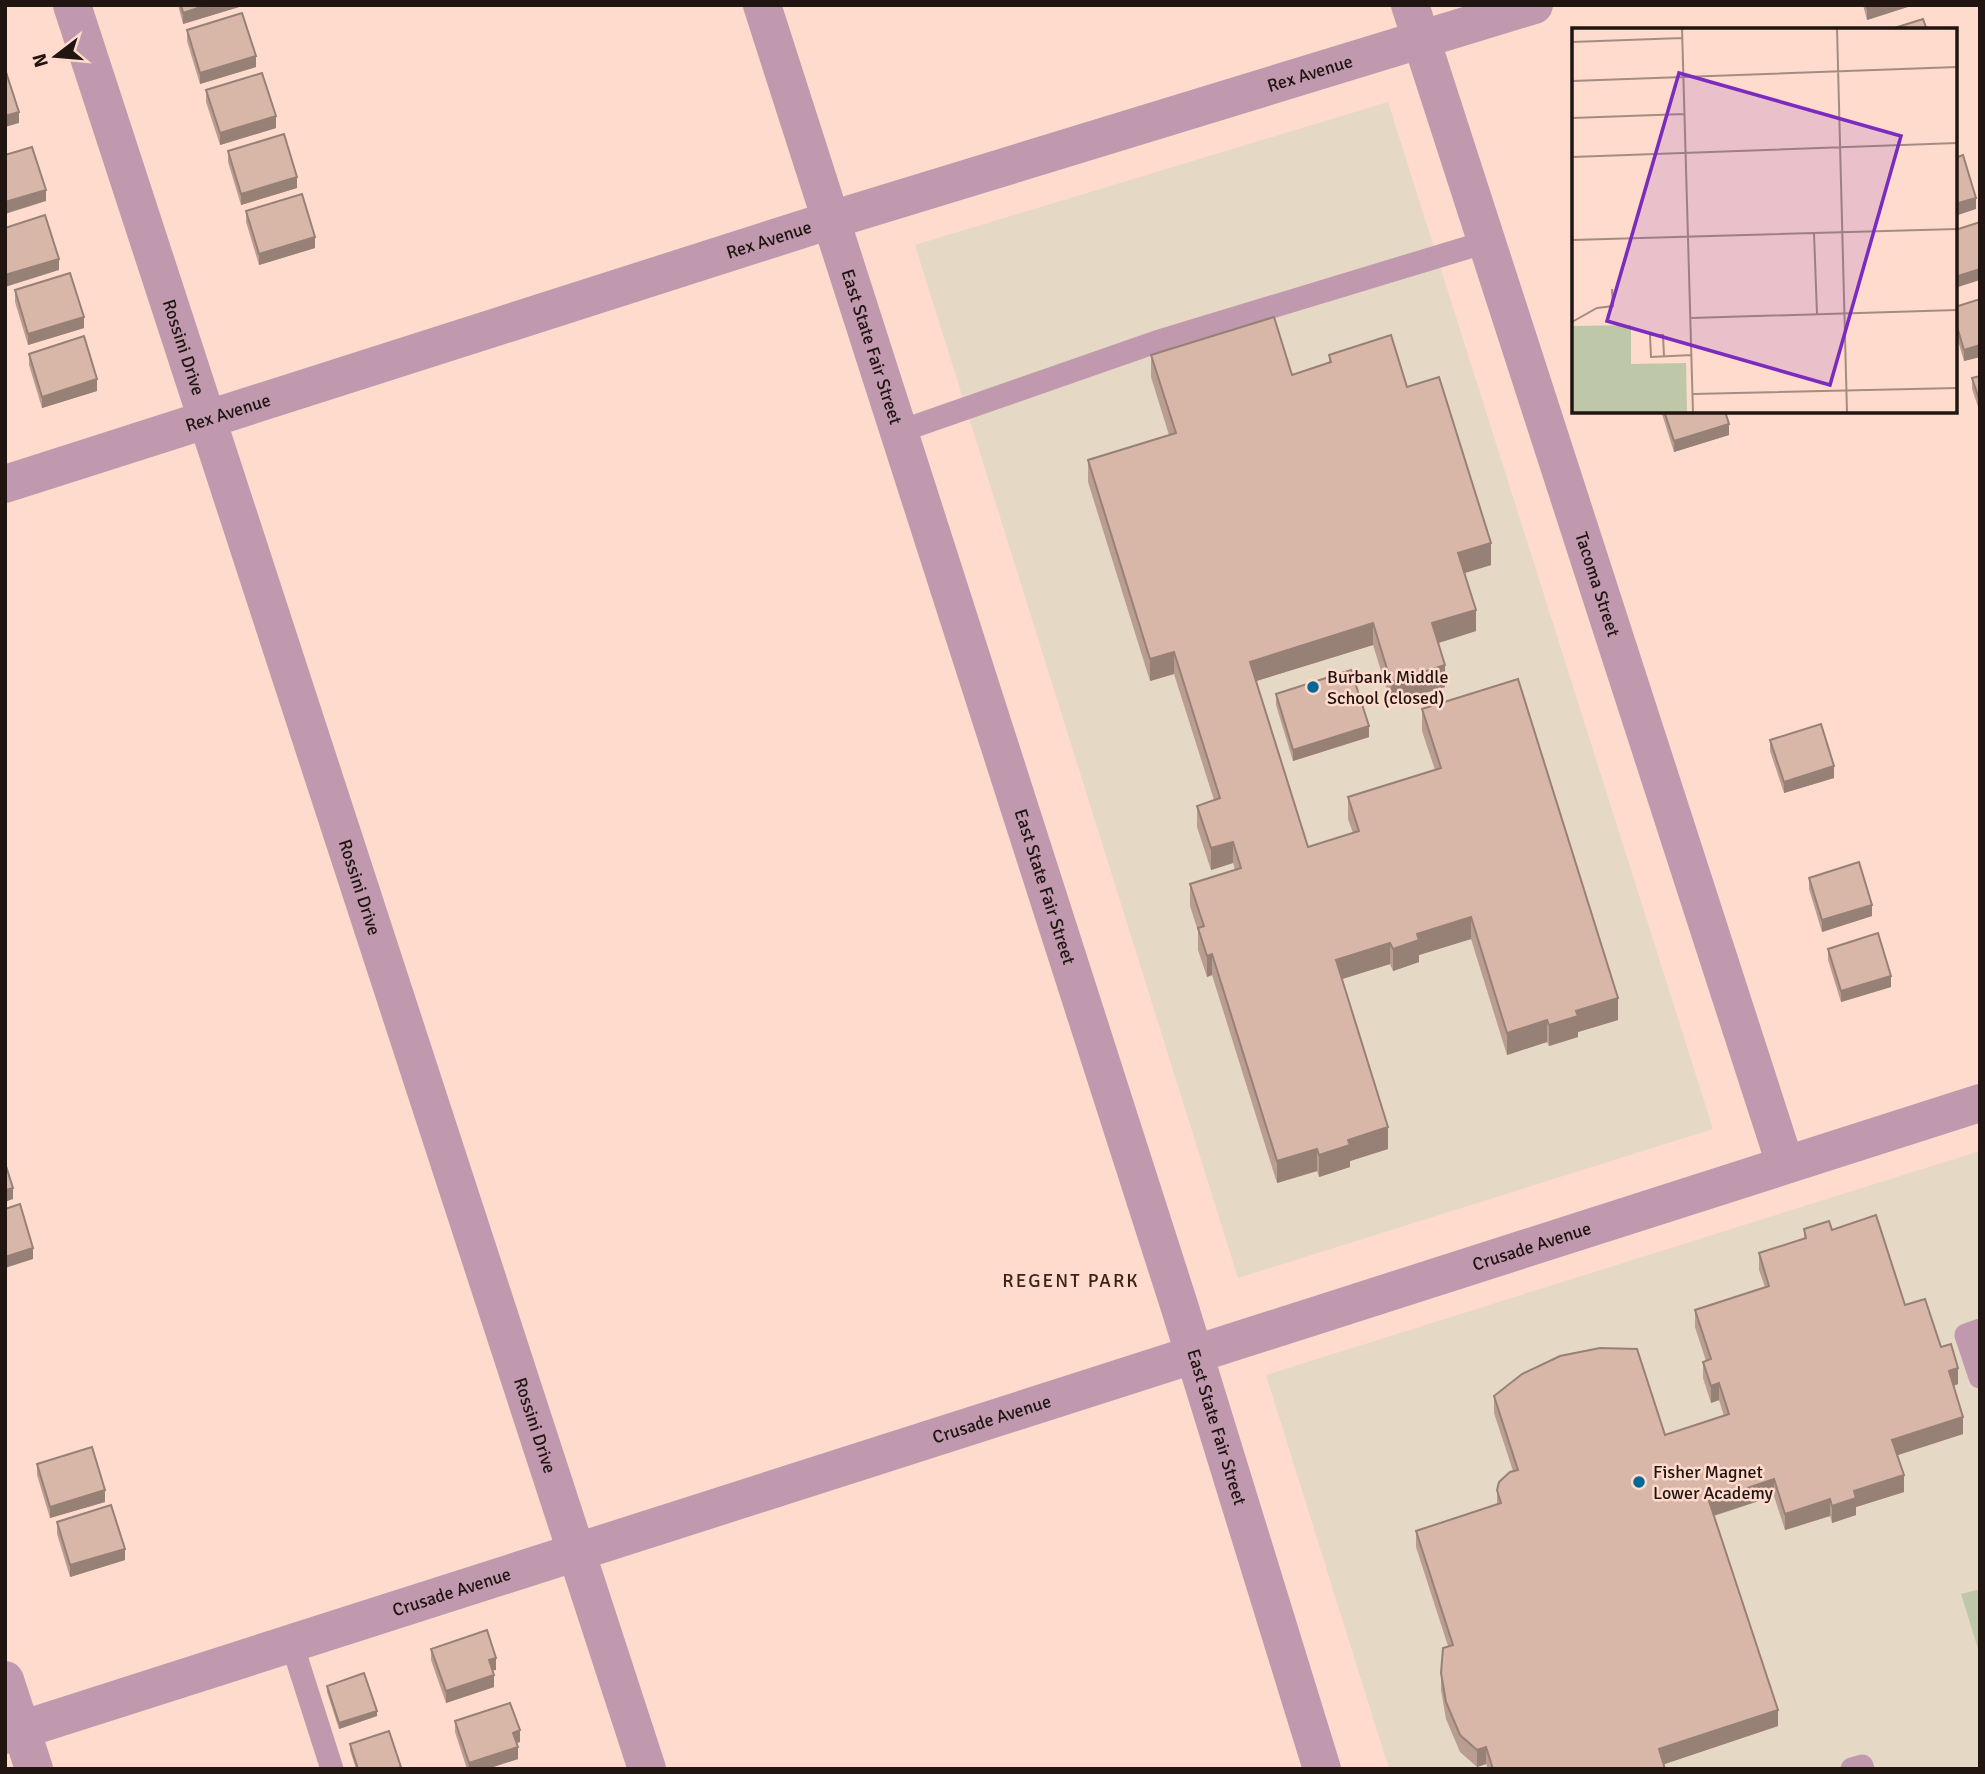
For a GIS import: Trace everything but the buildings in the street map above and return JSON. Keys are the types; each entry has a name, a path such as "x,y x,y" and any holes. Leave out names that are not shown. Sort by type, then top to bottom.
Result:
{"street":[{"name":"Rossini Drive","path":"72,5 647,1769"},
{"name":"East State Fair Street","path":"762,5 1194,1354 1322,1769"},
{"name":"Rex Avenue","path":"5,484 831,220 1415,23 1534,5"},
{"name":"Tacoma Street","path":"1415,23 1785,1164"},
{"name":"Crusade Avenue","path":"13,1733 1980,1103"},
{"path":"5,1680 13,1733 34,1769"}],"lane":[{"path":"898,432 1156,342 1486,242"},
{"path":"1980,1330 1966,1335 1980,1377"},
{"path":"292,1644 332,1769"},
{"path":"1852,1769 1862,1766 1863,1769"}],"shaded area":[{"name":"Burbank Middle School (closed)","path":"1388,102 1713,1129 1238,1278 915,245"},
{"name":"Fisher Magnet Lower Academy","path":"1980,1151 1980,1589 1961,1594 1980,1655 1980,1769 1389,1769 1266,1375"}],"green space":[{"path":"1980,1589 1980,1655 1961,1594"}],"place":[{"name":"Burbank Middle School (closed)","path":"1313,687"},
{"name":"Fisher Magnet Lower Academy","path":"1639,1482"}],"district":[{"name":"REGENT PARK","path":"1071,1280"}]}
